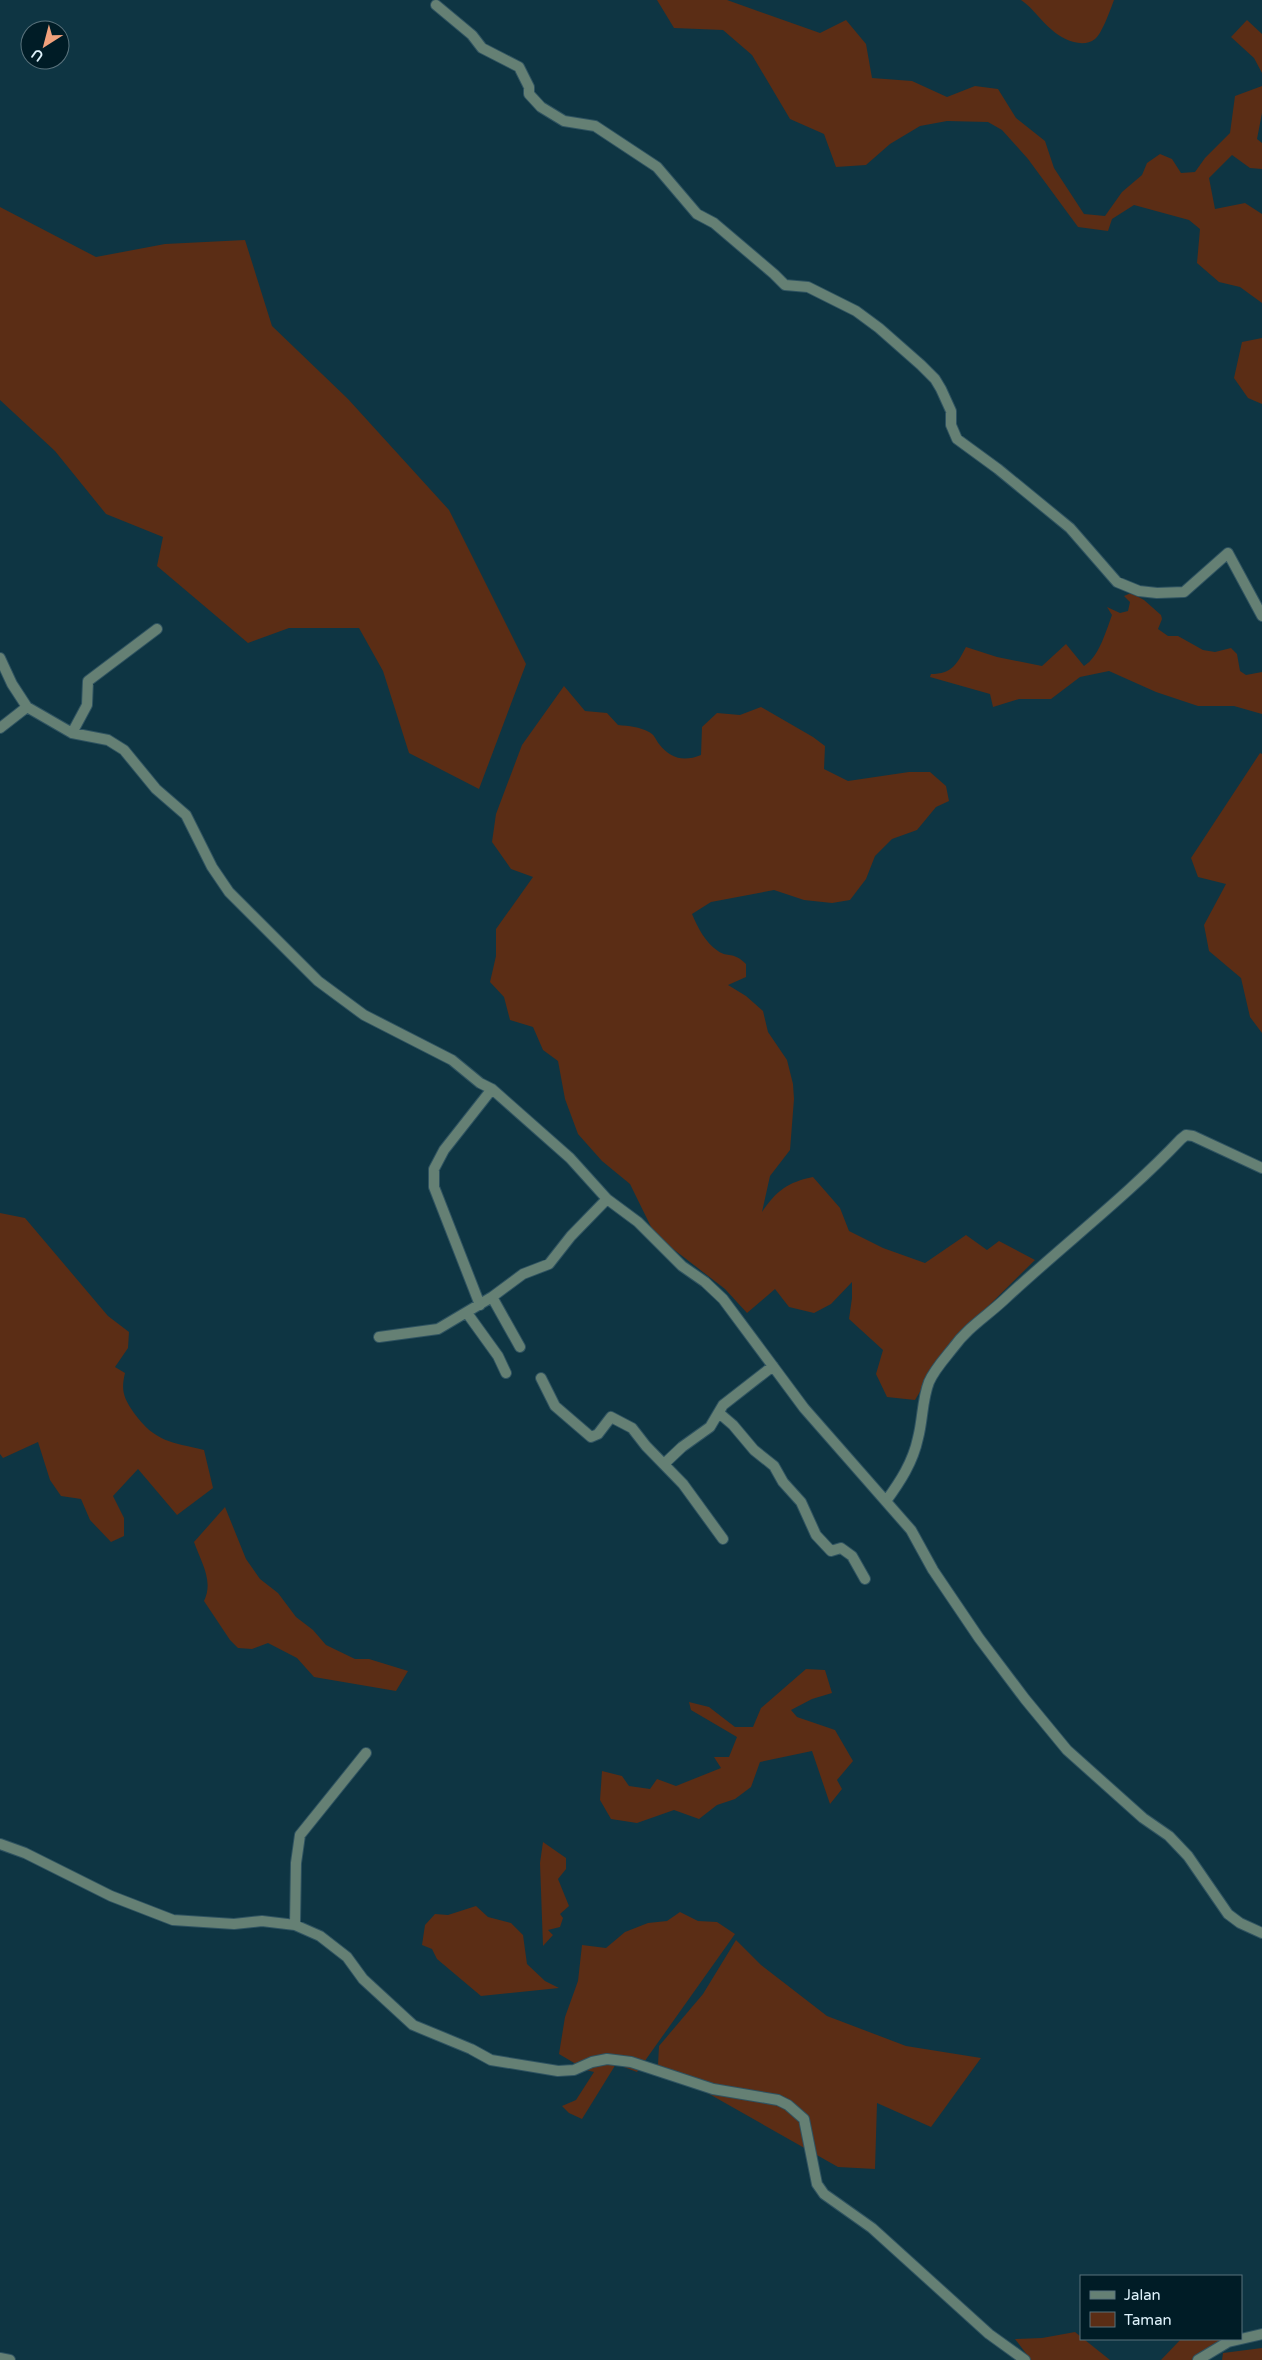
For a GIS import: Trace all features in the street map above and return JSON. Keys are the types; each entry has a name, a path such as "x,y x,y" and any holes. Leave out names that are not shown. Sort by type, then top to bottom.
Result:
{"street":[{"path":"436,5 472,35 482,48 519,67 529,87 529,94 541,107 564,122 595,126 657,167 697,214 714,223 785,285 808,287 856,311 879,328 935,379 951,411 951,425 957,439 998,469 1070,528 1117,582 1139,591 1157,593 1184,592 1228,553 1262,616"},
{"path":"72,734 87,705 88,680 157,629"},
{"path":"0,658 12,684 27,707 72,734 108,740 124,750 156,789 186,815 212,868 229,892 318,982 364,1015 452,1060 480,1083 492,1088 570,1158 607,1199 638,1222 682,1266 705,1282 723,1299 804,1408 911,1530 933,1570 979,1638 1025,1699 1067,1750 1143,1818 1169,1836 1188,1856 1228,1914 1240,1923 1262,1934"},
{"path":"0,728 27,707"},
{"path":"480,1305 434,1187 434,1169 444,1150 492,1088"},
{"path":"886,1501 900,1482 910,1462 918,1438 923,1405 930,1381 965,1332 988,1315 1034,1271 1129,1190 1181,1139 1186,1135 1193,1136 1262,1168"},
{"path":"379,1337 436,1330 480,1305 523,1274 549,1264 571,1236 607,1199"},
{"path":"492,1297 520,1347"},
{"path":"467,1313 498,1356 506,1373"},
{"path":"664,1464 710,1427 723,1405 773,1366"},
{"path":"541,1378 555,1406 591,1437 598,1434 609,1418 615,1418 632,1428 686,1486 723,1538"},
{"path":"719,1413 733,1425 754,1450 774,1466 783,1482 801,1502 818,1539 831,1551 841,1548 850,1554 865,1578"},
{"path":"295,1925 296,1863 300,1835 366,1753"},
{"path":"0,1844 25,1853 111,1896 172,1920 234,1924 262,1921 295,1925 320,1936 347,1957 363,1980 412,2025 492,2060 558,2071 574,2070 592,2062 606,2059 631,2062 713,2089 778,2100 788,2105 804,2119 817,2184 824,2194 872,2228 989,2334 1025,2360"},
{"path":"1242,2339 1262,2334"},
{"path":"1198,2360 1228,2342 1236,2340"},
{"path":"0,2358 10,2360"}],"green space":[{"path":"657,0 727,0 820,33 846,20 866,44 872,78 912,81 947,97 975,86 998,89 1016,118 1045,141 1054,168 1084,214 1105,216 1122,192 1142,175 1147,163 1160,154 1172,159 1181,173 1195,172 1205,158 1230,133 1235,96 1262,86 1262,113 1257,139 1262,143 1262,169 1250,168 1232,155 1209,178 1215,209 1245,203 1262,214 1262,303 1240,287 1219,282 1197,263 1200,229 1189,220 1134,205 1112,219 1108,231 1078,227 1028,159 1002,130 988,122 947,121 920,126 890,144 866,165 836,167 824,134 790,119 752,55 723,30 674,28"},
{"path":"1021,0 1114,0 1098,36 1090,42 1078,43 1072,42 1056,33"},
{"path":"1247,20 1262,34 1262,73 1254,58 1231,37"},
{"path":"0,207 96,257 165,244 245,240 272,326 348,399 449,510 526,664 479,789 409,753 383,671 359,628 289,628 248,643 157,566 163,537 106,514 55,451 0,400"},
{"path":"1262,338 1262,404 1248,398 1234,378 1242,342"},
{"path":"1131,593 1144,600 1161,615 1162,619 1158,629 1168,636 1178,636 1203,650 1215,652 1231,648 1237,654 1240,671 1246,675 1262,672 1262,714 1234,706 1198,706 1156,692 1109,671 1080,677 1051,699 1019,699 993,707 990,694 930,677 931,674 938,674 953,667 966,647 997,657 1042,666 1066,644 1084,666 1098,650 1104,636 1112,615 1107,607 1120,613 1128,611 1130,602 1124,596"},
{"path":"564,686 585,711 607,713 618,725 630,726 649,732 668,753 678,758 683,759 701,755 702,727 717,713 740,715 761,707 825,746 824,769 848,781 909,772 930,772 946,786 949,801 936,807 917,830 892,839 875,856 866,879 850,900 832,903 804,900 774,890 711,902 692,914 702,934 713,947 722,953 738,957 746,964 746,977 728,985 746,996 763,1011 768,1032 787,1060 793,1084 794,1099 790,1150 770,1176 762,1212 772,1198 783,1188 813,1177 840,1208 849,1231 883,1248 925,1263 966,1235 987,1250 999,1241 1035,1260 947,1347 915,1400 887,1397 876,1374 883,1350 849,1319 852,1282 831,1304 814,1313 789,1307 775,1289 747,1313 725,1289 655,1235 630,1184 602,1161 578,1134 565,1099 558,1061 543,1050 533,1027 510,1020 504,997 490,982 496,956 496,929 533,877 511,869 492,842 496,814 522,745"},
{"path":"1260,753 1262,754 1262,1033 1250,1017 1241,978 1209,951 1204,925 1226,884 1198,877 1191,858"},
{"path":"0,1213 25,1218 108,1316 129,1332 128,1348 115,1367 125,1373 123,1389 125,1398 142,1423 149,1430 164,1439 204,1450 213,1488 177,1515 138,1469 113,1496 124,1518 124,1536 111,1542 90,1520 81,1499 61,1496 50,1480 38,1442 3,1458 0,1454"},
{"path":"225,1507 246,1559 260,1579 278,1593 296,1617 313,1630 326,1645 355,1659 369,1659 408,1671 396,1691 314,1677 297,1658 268,1643 252,1649 238,1648 230,1640 204,1601 207,1594 207,1579 194,1542"},
{"path":"806,1669 825,1670 832,1693 812,1699 791,1710 797,1717 835,1730 853,1761 837,1780 842,1789 830,1804 812,1751 760,1762 751,1787 735,1799 717,1805 699,1819 674,1810 637,1823 611,1819 600,1800 602,1771 622,1776 629,1786 650,1789 657,1779 676,1786 721,1768 714,1757 729,1757 737,1737 691,1710 689,1702 709,1707 735,1727 753,1727 761,1708"},
{"path":"543,1842 566,1858 566,1869 558,1879 569,1906 560,1914 563,1918 560,1927 548,1930 553,1935 543,1946 540,1863"},
{"path":"476,1906 488,1917 511,1923 523,1935 527,1964 545,1981 559,1988 481,1996 437,1959 432,1949 422,1945 425,1925 435,1914 448,1915"},
{"path":"680,1912 698,1921 717,1922 735,1934 637,2072 616,2064 582,2119 569,2113 562,2106 576,2100 594,2072 586,2070 559,2054 565,2017 578,1981 582,1945 606,1948 625,1932 648,1923 667,1921"},
{"path":"736,1940 761,1965 827,2016 906,2046 981,2058 931,2127 877,2103 875,2169 838,2167 658,2065 659,2046 703,1994"},
{"path":"1075,2332 1080,2336 1080,2340 1085,2340 1110,2360 1031,2360 1015,2339 1042,2338"},
{"path":"1180,2340 1224,2340 1202,2360 1161,2360"},
{"path":"1262,2348 1262,2360 1222,2360 1223,2353"}]}
